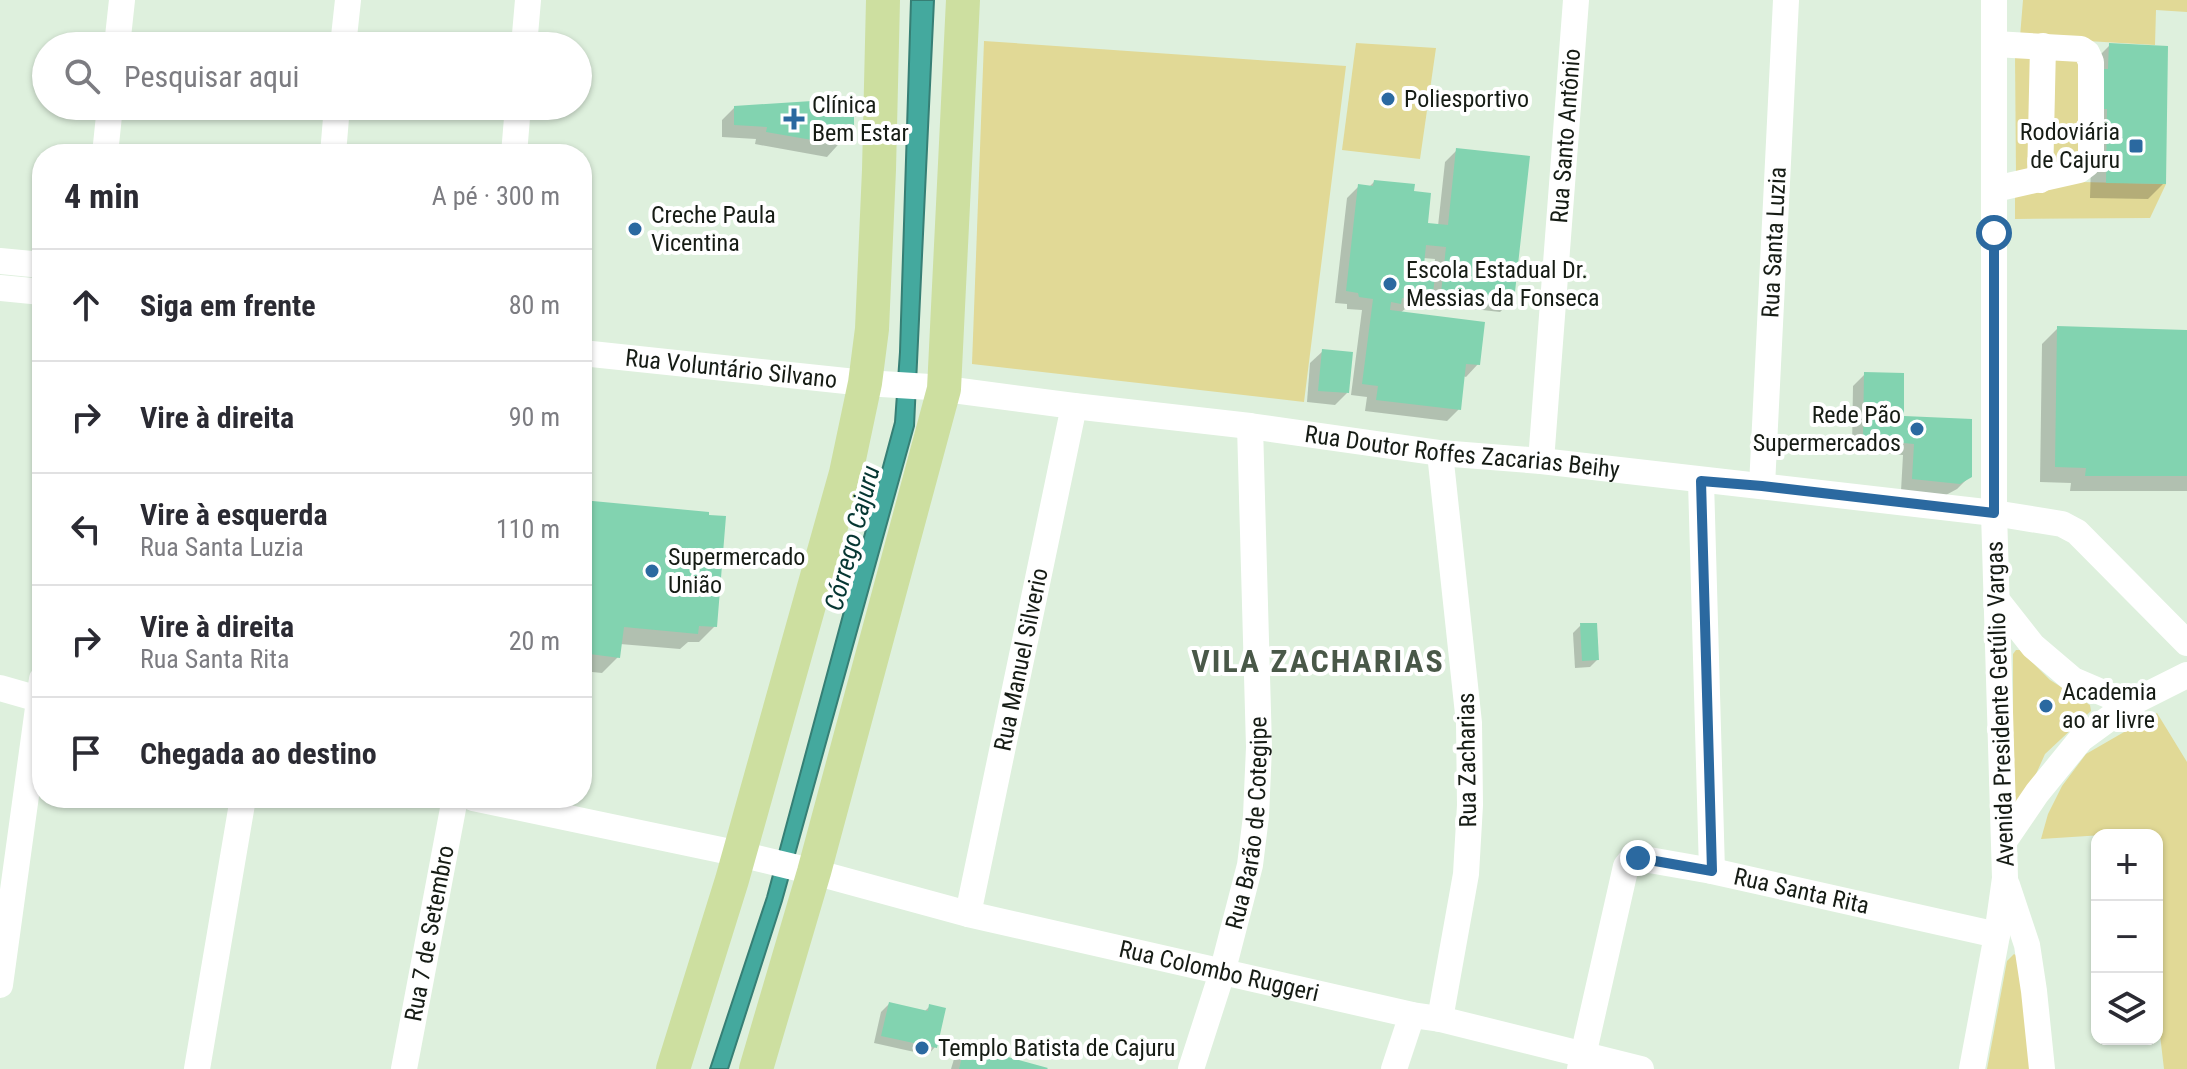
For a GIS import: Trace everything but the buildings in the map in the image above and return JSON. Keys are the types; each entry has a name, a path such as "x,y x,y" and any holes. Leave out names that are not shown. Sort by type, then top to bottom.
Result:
{"main road":[{"path":"673,1069 745,856 846,473 873,383 872,329 883,0"},
{"path":"756,1069 806,870 937,388 963,0"}],"street":[{"path":"119,32 122,0"},
{"path":"345,32 348,0"},
{"path":"525,32 528,0"},
{"name":"Rua Santo Antônio","path":"1541,461 1576,0"},
{"name":"Rua Santa Luzia","path":"1762,486 1786,0"},
{"name":"Avenida Presidente Getúlio Vargas","path":"1972,1069 2005,878 1994,513 1994,0"},
{"path":"1995,44 2081,49 2091,62 2091,157 2087,164 2079,170 1995,189"},
{"path":"2040,180 2043,46"},
{"path":"106,144 109,120"},
{"path":"334,144 336,120"},
{"path":"515,144 517,120"},
{"path":"0,261 32,264"},
{"path":"0,288 32,291"},
{"name":"Rua Voluntário Silvano","path":"592,354 937,388"},
{"name":"Rua Doutor Roffes Zacarias Beihy","path":"937,388 1250,426 1440,453 1762,486 2062,524 2077,532 2187,643"},
{"name":"Rua Manuel Silverio","path":"968,914 1074,406"},
{"name":"Rua Barão de Cotegipe","path":"1191,1069 1222,973 1250,865 1259,761 1250,426"},
{"name":"Rua Zacharias","path":"1440,453 1469,723 1470,805 1466,874 1440,1019"},
{"path":"1701,481 1712,871"},
{"path":"1996,599 2033,646 2073,680 2129,704"},
{"path":"2005,840 2037,793 2081,739 2129,704 2187,675"},
{"path":"0,688 32,692"},
{"path":"0,985 32,757"},
{"path":"197,1069 241,808"},
{"name":"Rua 7 de Setembro","path":"404,1069 453,808"},
{"name":"Rua Colombo Ruggeri","path":"520,808 806,870 968,914 1222,973 1440,1019 1581,1062 1641,1069"},
{"name":"Rua Santa Rita","path":"1581,1062 1626,866 1638,858 1712,871 1997,935"},
{"path":"2005,878 2027,945 2042,1069"},
{"path":"1394,1069 1412,1015"}],"shaded area":[{"path":"2023,0 2187,0 2187,12 2156,10 2155,45 2020,37"},
{"path":"984,41 1346,66 1304,402 972,364"},
{"name":"Poliesportivo","path":"1356,43 1436,48 1420,159 1342,150"},
{"path":"2015,55 2031,56 2033,166 2016,176"},
{"path":"2061,56 2080,61 2081,155 2058,165 2053,159 2055,61"},
{"path":"2081,182 2166,184 2150,218 2015,219 2015,197"},
{"path":"2020,650 2050,680 2090,705 2091,711 2045,754 2024,801 2016,804 2013,800 2013,654"},
{"path":"2157,713 2187,762 2187,1069 2164,1069 2161,1045 2163,829 2091,829 2091,836 2041,839 2048,814 2062,786 2086,754"},
{"path":"2014,954 2018,957 2034,1069 1987,1069 2007,961"}],"water":[{"path":"911,0 934,0 914,426 782,901 728,1069 710,1069 767,897 895,422"}],"place":[{"name":"Poliesportivo","path":"1388,99"},
{"name":"Clínica Bem Estar","path":"794,119"},
{"name":"Rodoviária de Cajuru","path":"2136,146"},
{"name":"Creche Paula Vicentina","path":"635,229"},
{"name":"Escola Estadual Dr. Messias da Fonseca","path":"1390,284"},
{"name":"Rede Pão Supermercados","path":"1917,429"},
{"name":"Supermercado União","path":"652,571"},
{"name":"Academia ao ar livre","path":"2046,706"},
{"name":"Templo Batista de Cajuru","path":"922,1048"}],"district":[{"name":"VILA ZACHARIAS","path":"1318,661"}],"route":[{"path":"1638,858 1712,871 1701,481 1994,513 1994,233"}],"water label":[{"name":"Córrego Cajuru","path":"852,538"}]}
